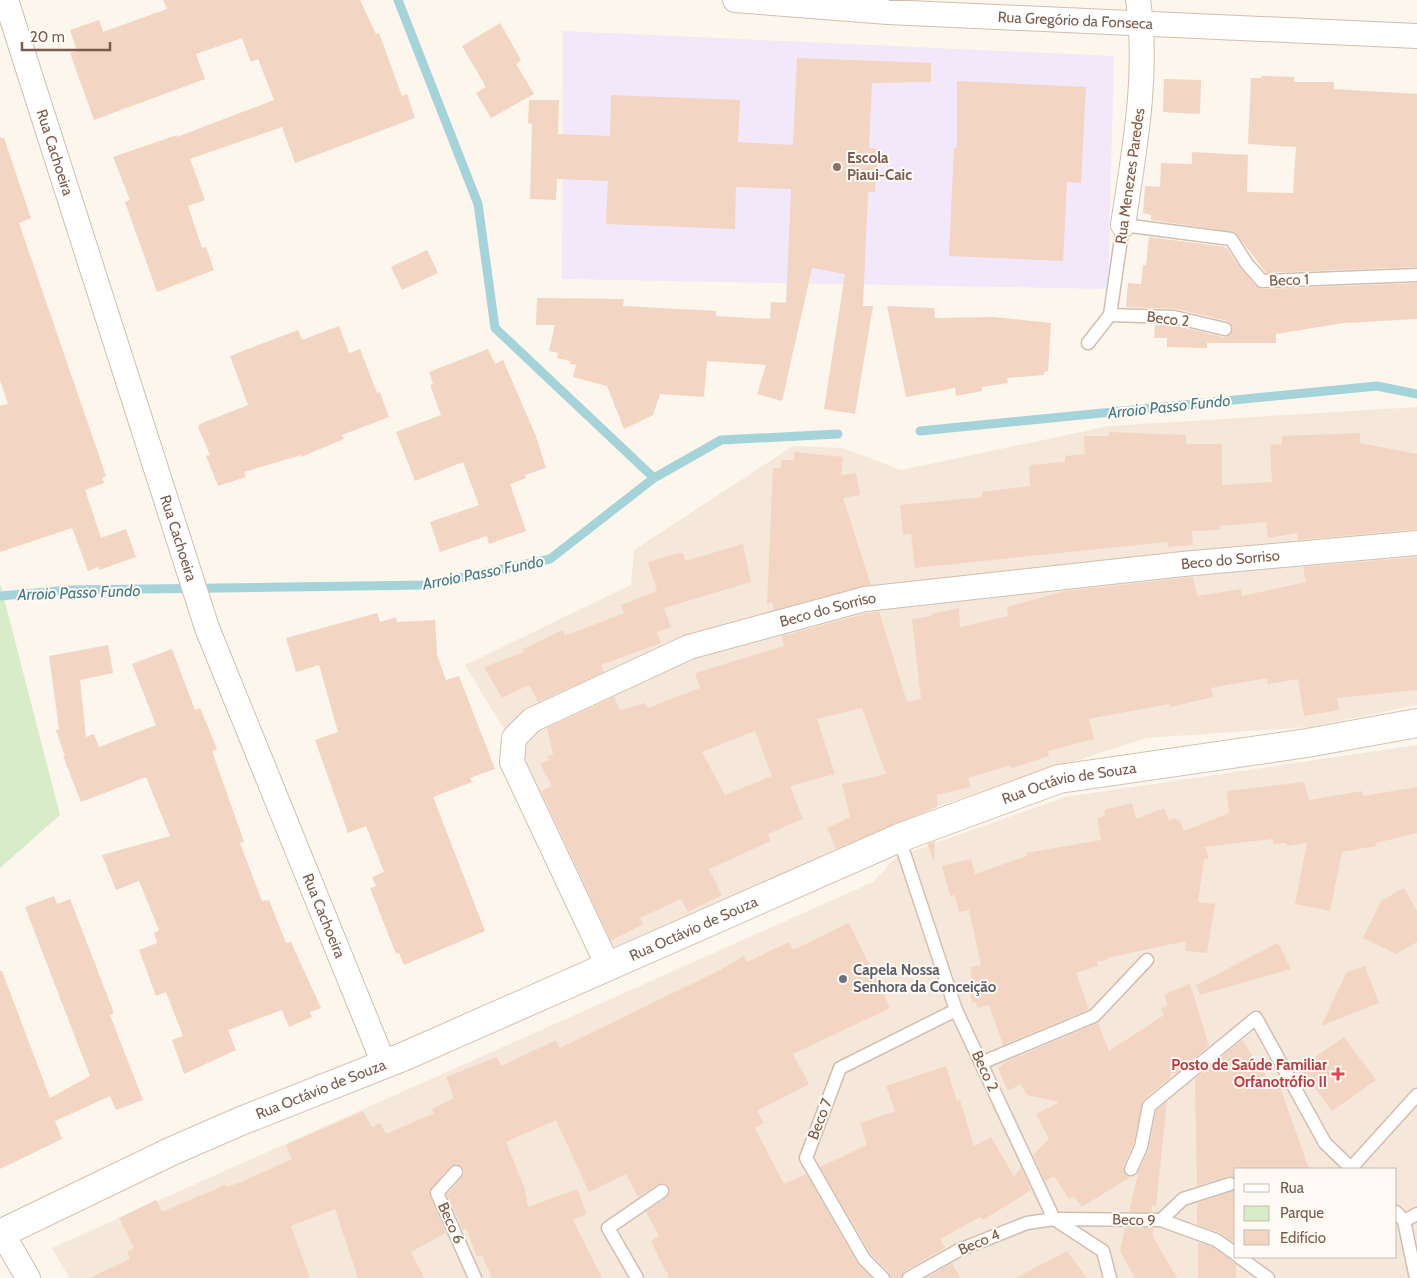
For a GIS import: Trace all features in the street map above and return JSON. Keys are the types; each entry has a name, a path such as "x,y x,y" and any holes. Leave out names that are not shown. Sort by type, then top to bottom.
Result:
{"street":[{"name":"Rua Gregório da Fonseca","path":"735,0 888,12 1417,36"},
{"name":"Rua Menezes Paredes","path":"1123,225 1139,118 1142,25 1138,0"},
{"name":"Rua Cachoeira","path":"5,1 207,628 384,1064"},
{"name":"Beco do Sorriso","path":"608,966 512,762 514,738 532,720 689,647 865,599 1183,564 1417,543"},
{"name":"Rua Octávio de Souza","path":"1,1234 172,1151 241,1121 384,1064 899,838 1059,779 1308,743 1417,724"},
{"path":"1,1234 28,1278"}],"lane":[{"name":"Beco 1","path":"1123,225 1231,239 1262,281 1417,274"},
{"name":"Rua Menezes Paredes","path":"1088,343 1110,315 1123,225"},
{"name":"Beco 2","path":"1110,315 1174,317 1224,329"},
{"name":"Beco 2","path":"899,838 956,1010 1054,1219"},
{"path":"982,1063 1094,1016 1147,960"},
{"name":"Beco 7","path":"883,1278 864,1259 806,1158 840,1068 956,1010"},
{"path":"1131,1169 1141,1147 1149,1106 1256,1018 1325,1143 1350,1168"},
{"path":"1352,1168 1417,1095"},
{"name":"Beco 6","path":"456,1172 438,1193 475,1278"},
{"path":"1161,1220 1183,1199 1230,1184"},
{"path":"637,1278 608,1228 662,1191"},
{"path":"1416,1278 1400,1216 1417,1214"},
{"path":"1054,1219 1103,1251 1110,1278"},
{"name":"Beco 9","path":"1054,1219 1161,1220 1216,1240 1234,1253"},
{"name":"Beco 4","path":"909,1278 959,1250 1027,1223 1054,1219"},
{"path":"1240,1258 1268,1278"}],"shaded area":[{"name":"Escola Piaui-Caic","path":"563,31 1114,56 1108,289 562,279"},
{"path":"1417,407 1417,705 1311,727 1146,738 914,814 610,951 535,781 465,665 631,585 634,550 793,446 843,448 901,470 1109,426"},
{"path":"1417,745 1417,1278 69,1278 52,1248 873,882 896,857 1065,797"}],"green space":[{"path":"0,583 60,815 0,868"}],"building":[{"path":"163,0 360,0 376,34 379,33 402,96 407,94 415,118 295,163 282,127 190,159 205,200 188,206 202,248 206,247 214,270 157,292 125,202 130,200 113,157 177,135 177,137 274,100 258,59 251,62 242,38 196,54 205,79 94,120 70,53 77,51 70,30 99,20 103,32 167,9"},
{"path":"500,23 521,60 516,64 534,94 491,118 476,93 486,87 462,46"},
{"path":"797,58 931,63 931,82 872,83 869,148 878,149 875,192 868,192 863,306 873,306 855,414 824,409 845,274 812,268 782,401 757,394 766,365 707,361 704,397 660,394 653,415 624,429 607,386 573,377 576,365 570,364 571,361 557,358 558,353 549,351 555,325 536,325 537,298 624,299 623,306 716,311 716,316 770,319 771,302 786,303 791,189 736,187 735,229 606,224 608,181 557,179 556,200 530,199 532,124 528,123 529,100 559,100 558,134 610,136 611,95 740,100 738,142 793,145"},
{"path":"1262,76 1294,77 1294,82 1334,82 1334,89 1417,94 1417,267 1266,273 1235,232 1151,220 1151,215 1143,213 1145,186 1160,187 1161,163 1192,164 1192,152 1248,155 1247,192 1293,193 1296,147 1248,144 1251,78 1261,78"},
{"path":"1164,79 1201,80 1200,114 1163,112"},
{"path":"957,81 1086,87 1081,183 1067,182 1063,261 949,256 954,148 957,148"},
{"path":"0,138 4,138 31,218 19,223 106,476 102,478 104,483 85,490 101,538 126,529 136,557 99,570 98,567 88,571 72,528 0,552 0,406 8,404 0,380"},
{"path":"1149,237 1226,247 1241,269 1256,286 1262,289 1417,283 1417,319 1344,323 1276,334 1276,343 1207,343 1207,348 1167,347 1167,338 1154,338 1155,325 1173,325 1224,337 1231,334 1233,327 1227,321 1176,309 1126,307 1128,283 1141,284 1143,265 1146,265"},
{"path":"427,250 438,273 402,290 391,267"},
{"path":"887,306 934,308 935,318 994,317 1051,323 1048,371 1044,372 1044,375 1007,378 1008,383 982,387 982,391 956,396 955,388 906,397"},
{"path":"339,326 349,353 360,349 377,393 380,392 389,417 342,435 344,439 301,457 301,455 244,472 246,477 218,486 206,456 210,455 198,427 200,424 248,405 230,356 298,330 302,340"},
{"path":"488,349 495,364 503,360 536,436 546,468 525,475 526,478 510,484 526,531 489,544 487,536 440,552 430,522 479,505 463,462 415,481 396,432 441,415 430,385 433,384 429,372"},
{"path":"1109,432 1186,435 1186,444 1222,444 1222,485 1272,482 1270,445 1282,444 1282,436 1360,433 1360,443 1417,454 1417,529 1298,540 1297,533 1268,538 1266,522 1220,526 1220,530 1192,531 1193,545 1168,547 1167,542 915,568 911,534 903,535 900,505 982,497 982,492 1030,486 1029,465 1065,462 1065,456 1085,454 1084,436 1109,436"},
{"path":"794,452 843,457 841,475 856,473 860,495 843,498 871,585 774,610 772,602 767,604 773,468 781,468 781,460 794,460"},
{"path":"743,544 751,582 664,608 671,627 657,632 661,643 601,665 604,672 538,702 529,685 502,698 484,667 524,652 523,649 563,630 565,636 624,613 621,605 657,591 648,562 679,553 683,553 685,561"},
{"path":"1417,557 1417,690 1337,698 1339,710 1304,716 1298,679 1268,684 1267,678 1211,688 1213,697 1170,707 1169,704 1089,719 1094,739 1048,751 1049,756 1013,768 1008,766 968,778 971,787 937,795 937,807 836,849 827,828 850,817 842,784 886,774 862,708 817,719 835,774 790,786 803,819 768,834 771,841 709,869 722,895 688,912 681,899 640,918 643,924 611,941 541,791 552,786 540,764 549,760 547,757 553,754 547,728 614,697 620,710 645,703 648,708 700,688 695,673 784,646 782,636 879,611 907,702 921,699 912,619 959,608 960,627 1008,616 1007,607 1065,591 1193,577 1197,596 1241,589 1242,596 1306,582 1303,567","holes":["755,731 772,776 725,795 702,752"]},
{"path":"377,613 380,622 396,617 397,622 435,620 437,655 446,680 459,676 495,769 470,778 472,782 433,797 485,931 404,965 399,953 396,954 370,888 376,886 372,877 384,872 366,826 348,833 315,740 338,732 319,665 296,672 286,638"},
{"path":"108,645 113,673 80,680 86,737 94,734 99,747 156,725 132,664 172,649 195,710 200,708 217,749 212,751 244,842 240,843 262,901 269,900 286,943 291,942 321,1008 310,1012 312,1017 289,1027 282,1010 228,1030 236,1050 184,1074 172,1040 183,1036 166,992 156,996 139,950 157,943 154,933 159,930 139,881 116,890 102,855 170,836 146,777 81,802 63,756 65,756 56,730 59,729 49,656"},
{"path":"1304,782 1309,800 1362,791 1363,796 1417,787 1417,833 1376,843 1376,846 1342,852 1330,911 1295,904 1307,843 1287,846 1286,843 1273,844 1273,839 1205,847 1209,858 1204,860 1198,902 1215,904 1207,953 1185,951 1186,941 1107,958 1107,960 1097,962 1098,966 1076,973 1089,1009 1003,1045 989,1005 977,1008 976,1002 972,1003 967,982 972,980 970,967 981,965 969,910 959,912 955,895 950,896 942,866 971,859 975,874 1027,856 1026,853 1101,840 1097,819 1105,815 1104,810 1132,803 1136,819 1164,808 1169,820 1176,818 1177,821 1179,820 1184,831 1229,813 1227,791"},
{"path":"935,841 934,861 927,844"},
{"path":"1404,888 1417,911 1417,942 1396,954 1363,938 1381,901"},
{"path":"54,896 57,904 70,899 114,1013 110,1015 143,1100 116,1110 110,1096 55,1121 62,1139 0,1169 0,971 2,971 50,1098 90,1076 25,907"},
{"path":"849,923 890,1008 793,1054 809,1084 757,1111 764,1123 755,1128 784,1184 806,1174 857,1263 872,1278 669,1278 651,1241 659,1236 646,1212 667,1197 670,1191 668,1186 662,1183 658,1184 638,1197 626,1174 589,1192 556,1120 506,1142 525,1189 528,1207 577,1189 587,1214 573,1220 602,1278 492,1278 482,1255 477,1257 466,1228 463,1230 447,1195 464,1174 464,1169 457,1164 450,1167 429,1192 446,1233 411,1252 424,1278 358,1278 335,1209 291,1226 310,1278 90,1278 130,1259 127,1252 134,1248 119,1218 156,1200 162,1212 225,1185 226,1187 239,1183 292,1159 286,1145 363,1111 372,1127 380,1123 386,1134 434,1113 432,1109 454,1098 446,1077 497,1057 501,1066 556,1040 560,1048 720,970 744,956 747,962 789,942 793,950"},
{"path":"1278,943 1291,969 1200,995 1196,985"},
{"path":"1365,966 1379,1003 1321,1026 1347,972"},
{"path":"1190,983 1209,1046 1177,1073 1171,1073 1170,1078 1143,1100 1133,1145 1123,1166 1124,1173 1130,1177 1082,1207 1074,1196 1069,1199 1054,1176 1045,1181 1033,1155 1049,1139 1036,1114 1060,1102 1027,1095 1021,1084 1008,1091 998,1068 1008,1061 1098,1023 1109,1051 1164,1015 1161,1009 1168,1005 1164,995"},
{"name":"Posto de Saúde Familiar Orfanotrófio II","path":"1344,1037 1376,1080 1332,1111 1300,1068"},
{"path":"1242,1040 1274,1088 1279,1084 1309,1168 1234,1168 1234,1178 1228,1176 1197,1186 1195,1079"},
{"path":"946,1066 957,1101 960,1100 974,1146 991,1137 1014,1176 1021,1168 1031,1190 983,1220 980,1217 940,1239 945,1248 905,1271 901,1278 891,1278 889,1272 871,1254 820,1167 867,1145 860,1123 895,1111 886,1086"},
{"path":"1167,1101 1156,1206 1152,1205 1152,1212 1129,1212 1138,1173 1149,1149 1156,1110"},
{"path":"1234,1191 1234,1243 1219,1232 1197,1225 1197,1203"},
{"path":"1125,1228 1153,1228 1153,1237 1177,1278 1135,1278 1120,1251"},
{"path":"1198,1242 1212,1247 1232,1261 1236,1265 1236,1278 1198,1278"},
{"path":"1067,1251 1087,1278 1016,1278"},
{"path":"952,1263 960,1278 926,1278"}],"waterway":[{"path":"398,0 478,204 495,328 654,478"},
{"name":"Arroio Passo Fundo","path":"920,431 1377,386 1417,394"},
{"name":"Arroio Passo Fundo","path":"0,596 70,590 426,585 550,559 654,478 721,440 838,434"}],"place":[{"name":"Escola Piaui-Caic","path":"837,167"},
{"name":"Capela Nossa Senhora da Conceição","path":"843,979"},
{"name":"Posto de Saúde Familiar Orfanotrófio II","path":"1338,1074"}]}
